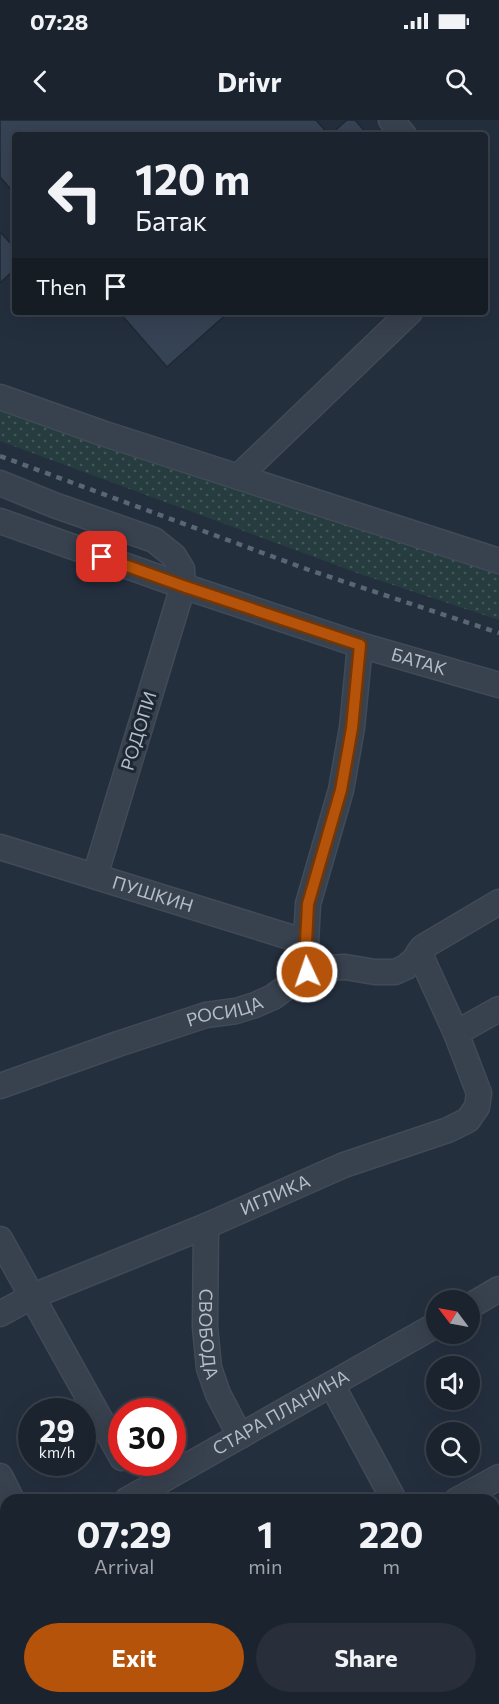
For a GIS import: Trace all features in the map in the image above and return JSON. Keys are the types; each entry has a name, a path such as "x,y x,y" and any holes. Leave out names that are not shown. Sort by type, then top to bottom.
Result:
{"street":[{"path":"391,120 401,132"},
{"path":"238,477 407,315"},
{"path":"0,397 102,433 499,561"},
{"path":"0,483 54,505 154,540 174,556 182,568 183,586"},
{"name":"БАТАК","path":"0,521 183,586 360,645 499,684"},
{"name":"РОДОПИ","path":"95,876 183,586"},
{"path":"307,972 308,904 341,790 352,728 360,645"},
{"name":"ПУШКИН","path":"0,848 306,942"},
{"name":"РОСИЦА","path":"0,1086 206,1015 236,1011 255,1005 273,997 307,972 345,967 375,972 395,972 406,967 423,946 499,902"},
{"path":"419,952 456,1033 499,1009"},
{"name":"ИГЛИКА","path":"0,1314 33,1296 206,1226 344,1165 448,1130 468,1120 477,1107 479,1093 456,1033"},
{"name":"СВОБОДА","path":"206,1226 206,1327 209,1368 218,1394 240,1436"},
{"path":"0,1239 108,1433"},
{"path":"480,1300 499,1289"},
{"name":"СТАРА ПЛАНИНА","path":"142,1494 426,1331"},
{"path":"332,1385 391,1494"},
{"path":"0,1476 9,1494"},
{"path":"129,1476 136,1494"},
{"path":"468,1494 499,1477"}],"green space":[{"path":"0,397 499,561 499,620 363,575 0,441"}],"building":[{"path":"0,120 316,120 326,132 12,132 12,191 0,177"},
{"path":"347,120 355,120 365,132 333,132"},
{"path":"0,232 12,245 12,272 0,283"},
{"path":"122,315 226,315 167,367"}],"railway":[{"path":"0,456 309,570 499,633"}],"route":[{"path":"102,557 360,645 352,728 341,790 308,904 307,972"}]}
